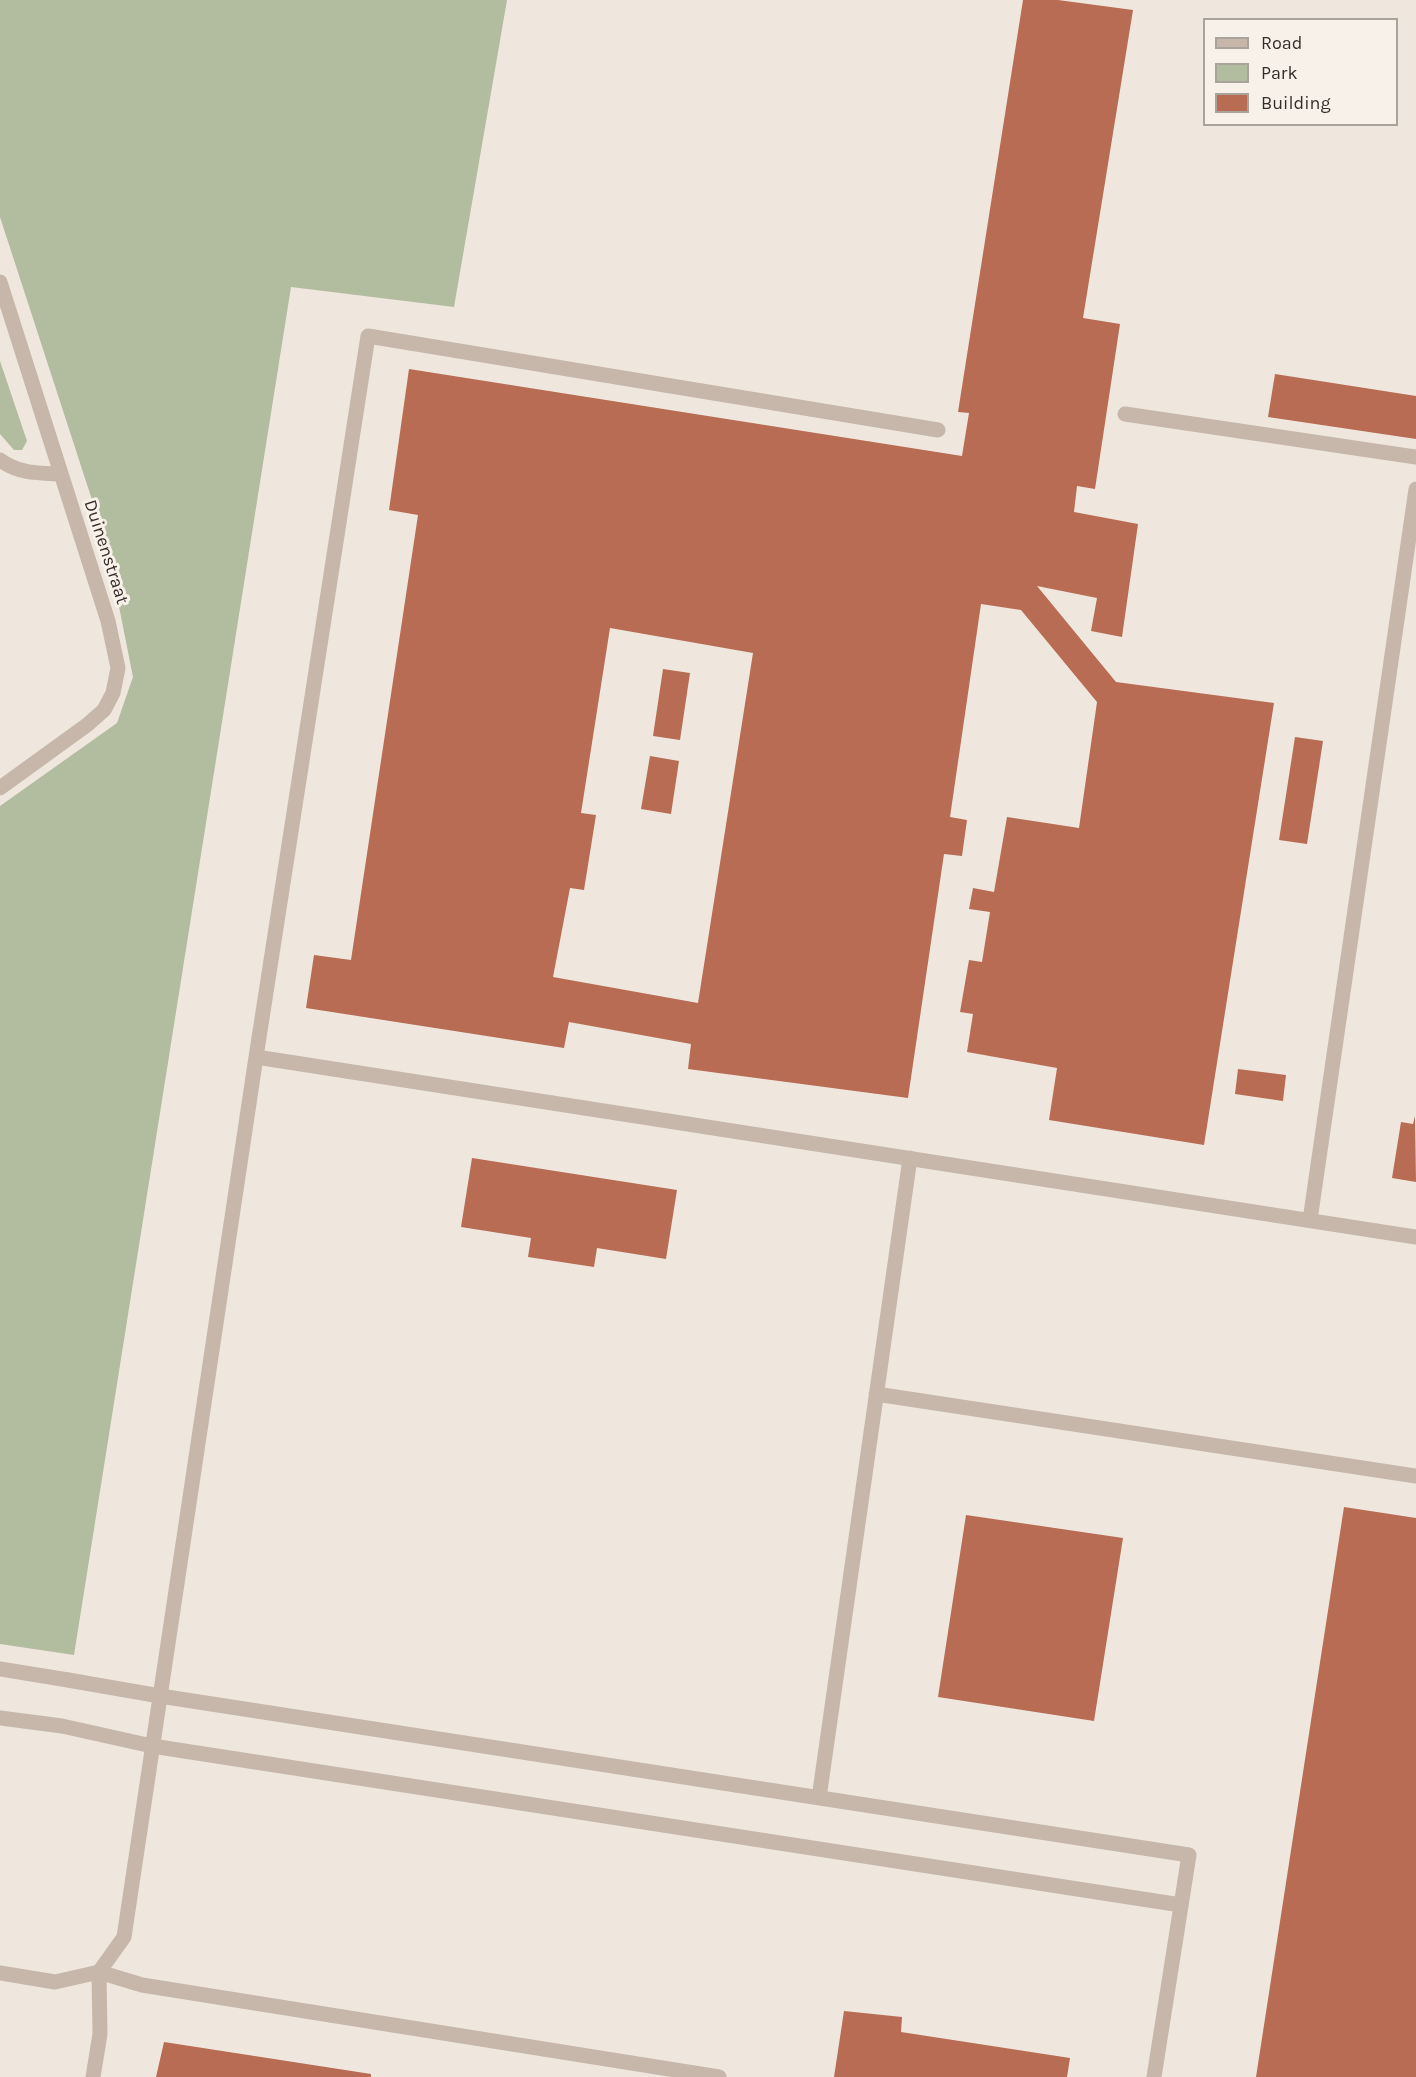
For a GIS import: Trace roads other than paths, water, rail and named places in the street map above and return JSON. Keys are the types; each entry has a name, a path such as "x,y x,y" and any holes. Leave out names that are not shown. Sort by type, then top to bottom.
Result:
{"street":[{"name":"Duinenstraat","path":"0,282 108,621 118,668 113,693 104,710 87,725 0,788"},
{"path":"93,2077 100,2034 99,1972 124,1937 256,1057 368,336 938,430"},
{"path":"1125,414 1416,457"},
{"path":"0,460 11,468 29,472 61,474"},
{"path":"1310,1220 1416,489"},
{"path":"256,1057 1416,1237"},
{"path":"819,1798 910,1158"},
{"path":"876,1394 1416,1476"},
{"path":"0,1669 160,1696 1189,1855 1154,2077"},
{"path":"0,1718 62,1726 152,1746 1180,1905"},
{"path":"0,1973 55,1982 99,1972 153,1987 719,2077"}]}
